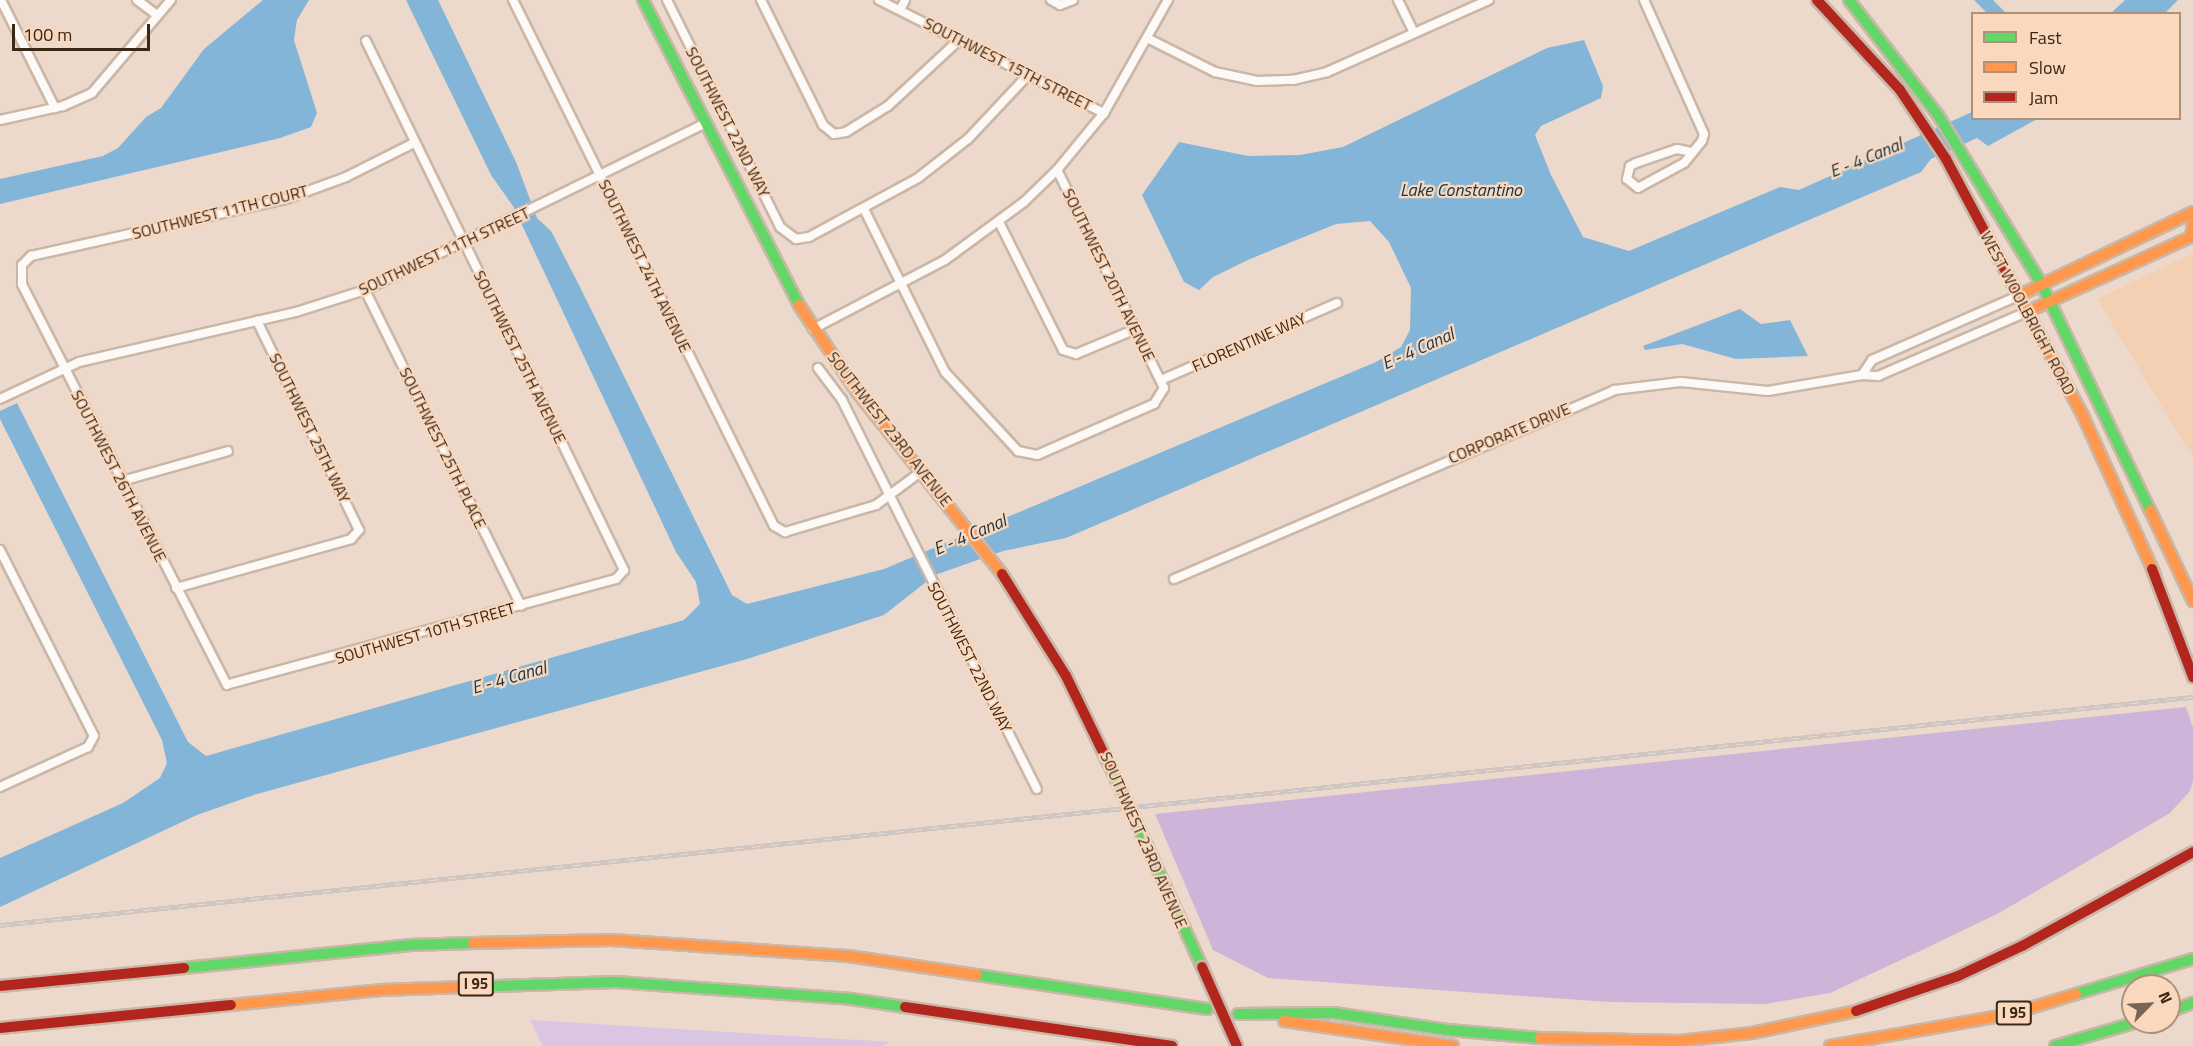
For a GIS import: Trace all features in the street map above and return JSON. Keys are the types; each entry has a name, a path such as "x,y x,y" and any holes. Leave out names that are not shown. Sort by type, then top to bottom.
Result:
{"main road":[{"name":"SOUTHWEST 23RD AVENUE","path":"643,0 704,124 813,329 998,567 1066,676 1141,833 1237,1046"},
{"name":"WEST WOOLBRIGHT ROAD","path":"1816,0 1878,63 1920,117 2029,311 2087,425 2193,656"},
{"name":"WEST WOOLBRIGHT ROAD","path":"1849,0 1938,115 2042,285 2193,601"},
{"path":"2020,295 2193,212"},
{"path":"2029,311 2192,237 2193,222"},
{"path":"2152,568 2191,672"},
{"path":"1453,1046 1237,1014 1334,1013 1481,1034 1581,1041 1679,1041 1752,1033 1854,1012 1958,976 2024,945 2192,852"},
{"path":"0,986 398,946 612,940 837,955 1208,1009"},
{"name":"I 95","path":"1830,1046 1935,1030 2021,1011 2193,959"},
{"name":"I 95","path":"0,1028 392,989 616,982 851,999 1172,1046"},
{"path":"2055,1046 2121,1027"}],"street":[{"path":"1,0 55,108"},
{"path":"137,0 156,15"},
{"path":"0,120 78,101 98,88 156,15 171,0"},
{"name":"SOUTHWEST 24TH AVENUE","path":"513,0 778,531 868,508 889,498"},
{"name":"SOUTHWEST 22ND WAY","path":"667,0 780,227 795,239 809,237 864,209"},
{"path":"761,0 823,125 831,133 846,132 888,106 958,40"},
{"name":"SOUTHWEST 15TH STREET","path":"879,0 1104,113"},
{"path":"900,10 905,0"},
{"path":"1051,0 1060,4 1073,0"},
{"path":"813,329 945,260 999,222 1057,170 1104,113 1149,39 1168,0"},
{"path":"1398,0 1414,33"},
{"path":"1149,39 1215,72 1278,82 1327,72 1489,0"},
{"path":"1644,0 1703,126 1702,141 1693,152 1684,163 1645,185 1638,188 1627,179 1630,166 1636,163 1677,149 1693,152"},
{"name":"SOUTHWEST 25TH AVENUE","path":"366,41 624,570 622,576"},
{"path":"1028,75 991,118 944,160 864,209 945,372 1023,455 1036,455 1154,404 1163,394 1161,380"},
{"name":"SOUTHWEST 11TH STREET","path":"0,399 64,367 105,354 257,321 364,290 464,244 704,124"},
{"name":"SOUTHWEST 11TH COURT","path":"22,265 31,256 286,199 346,177 414,143"},
{"name":"SOUTHWEST 20TH AVENUE","path":"1057,170 1161,380"},
{"path":"999,222 1063,350 1076,354 1136,329"},
{"name":"SOUTHWEST 26TH AVENUE","path":"22,265 22,284 227,685"},
{"name":"SOUTHWEST 25TH PLACE","path":"364,290 521,606"},
{"path":"1862,375 1872,360 2020,295"},
{"name":"FLORENTINE WAY","path":"1161,380 1336,303"},
{"name":"CORPORATE DRIVE","path":"1174,579 1614,390 1681,382 1768,391 1862,375 1878,376 2029,311"},
{"name":"SOUTHWEST 25TH WAY","path":"176,588 357,536 359,530 257,321"},
{"name":"SOUTHWEST 22ND WAY","path":"818,368 842,400 889,498 1037,789"},
{"path":"122,481 228,451"},
{"path":"889,498 922,471"},
{"path":"0,550 94,736 93,742 0,787"},
{"name":"SOUTHWEST 10TH STREET","path":"227,685 521,606 622,576"}],"shaded area":[{"path":"2193,253 2193,458 2097,299"},
{"path":"2186,707 2193,728 2193,781 2190,791 2170,813 1999,913 1918,952 1830,993 1765,1004 1609,1002 1268,978 1213,950 1155,814"},
{"path":"530,1020 891,1042 882,1046 543,1046"}],"water":[{"path":"263,0 309,0 297,20 294,40 317,113 311,127 280,138 0,204 0,179 103,156 118,148 146,117 161,108 204,49"},
{"path":"406,0 438,0 516,162 537,218 551,231 579,285 732,595 747,604 884,569 1376,362 1401,347 1410,330 1411,288 1389,242 1370,221 1336,224 1250,259 1213,277 1199,290 1184,282 1142,195 1179,142 1248,156 1300,155 1343,147 1547,48 1584,40 1603,86 1601,98 1541,126 1535,135 1551,175 1583,237 1629,251 1780,187 1799,190 1971,112 1971,120 2035,120 1988,146 1977,138 1931,159 1921,172 1066,538 1003,551 935,575 884,615 747,659 257,794 197,815 0,907 0,858 123,803 160,778 167,763 162,740 0,419 0,411 17,403 188,742 206,756 684,620 700,604 696,582 676,552 513,206 491,175"},
{"path":"1974,0 1993,0 2005,12 1986,12"},
{"path":"2125,0 2178,0 2166,12 2112,12"},
{"path":"1740,309 1761,324 1790,320 1808,356 1736,359 1682,344 1645,350 1643,346"}],"railway":[{"path":"0,925 2193,697"}],"traffic: fast":[{"path":"643,0 799,305"},
{"path":"1849,0 1938,115 2042,285 2150,510"},
{"path":"1116,779 1141,833"},
{"path":"1141,833 1202,967"},
{"path":"184,968 409,945 473,943"},
{"path":"2076,994 2193,959"},
{"path":"977,975 1208,1009"},
{"path":"467,987 616,982 851,999 905,1007"},
{"path":"2181,1008 2193,1003"},
{"path":"1238,1014 1334,1013 1448,1030 1540,1038"},
{"path":"2055,1046 2121,1027"}],"traffic: slow":[{"path":"2020,295 2193,212"},
{"path":"2191,237 2193,222"},
{"path":"2029,311 2193,236"},
{"path":"2015,289 2083,416 2155,575"},
{"path":"799,305 858,393 1002,574"},
{"path":"2150,510 2193,601"},
{"path":"473,943 612,940 848,956 977,975"},
{"path":"231,1005 380,990 467,987"},
{"path":"1830,1046 2011,1014 2076,994"},
{"path":"1540,1038 1679,1041 1752,1033 1856,1011"},
{"path":"1284,1021 1453,1046"}],"traffic: jam":[{"path":"1817,0 1900,90 1946,159 2015,289"},
{"path":"2152,569 2193,677"},
{"path":"1002,574 1066,676 1116,779"},
{"path":"1856,1011 1958,976 2024,945 2193,852"},
{"path":"1202,967 1237,1046"},
{"path":"0,986 184,968"},
{"path":"0,1028 231,1005"},
{"path":"905,1007 1172,1046"}],"water label":[{"name":"E - 4 Canal","path":"1866,158"},
{"name":"Lake Constantino","path":"1461,190"},
{"name":"E - 4 Canal","path":"1418,349"},
{"name":"E - 4 Canal","path":"970,535"},
{"name":"E - 4 Canal","path":"509,678"}]}
